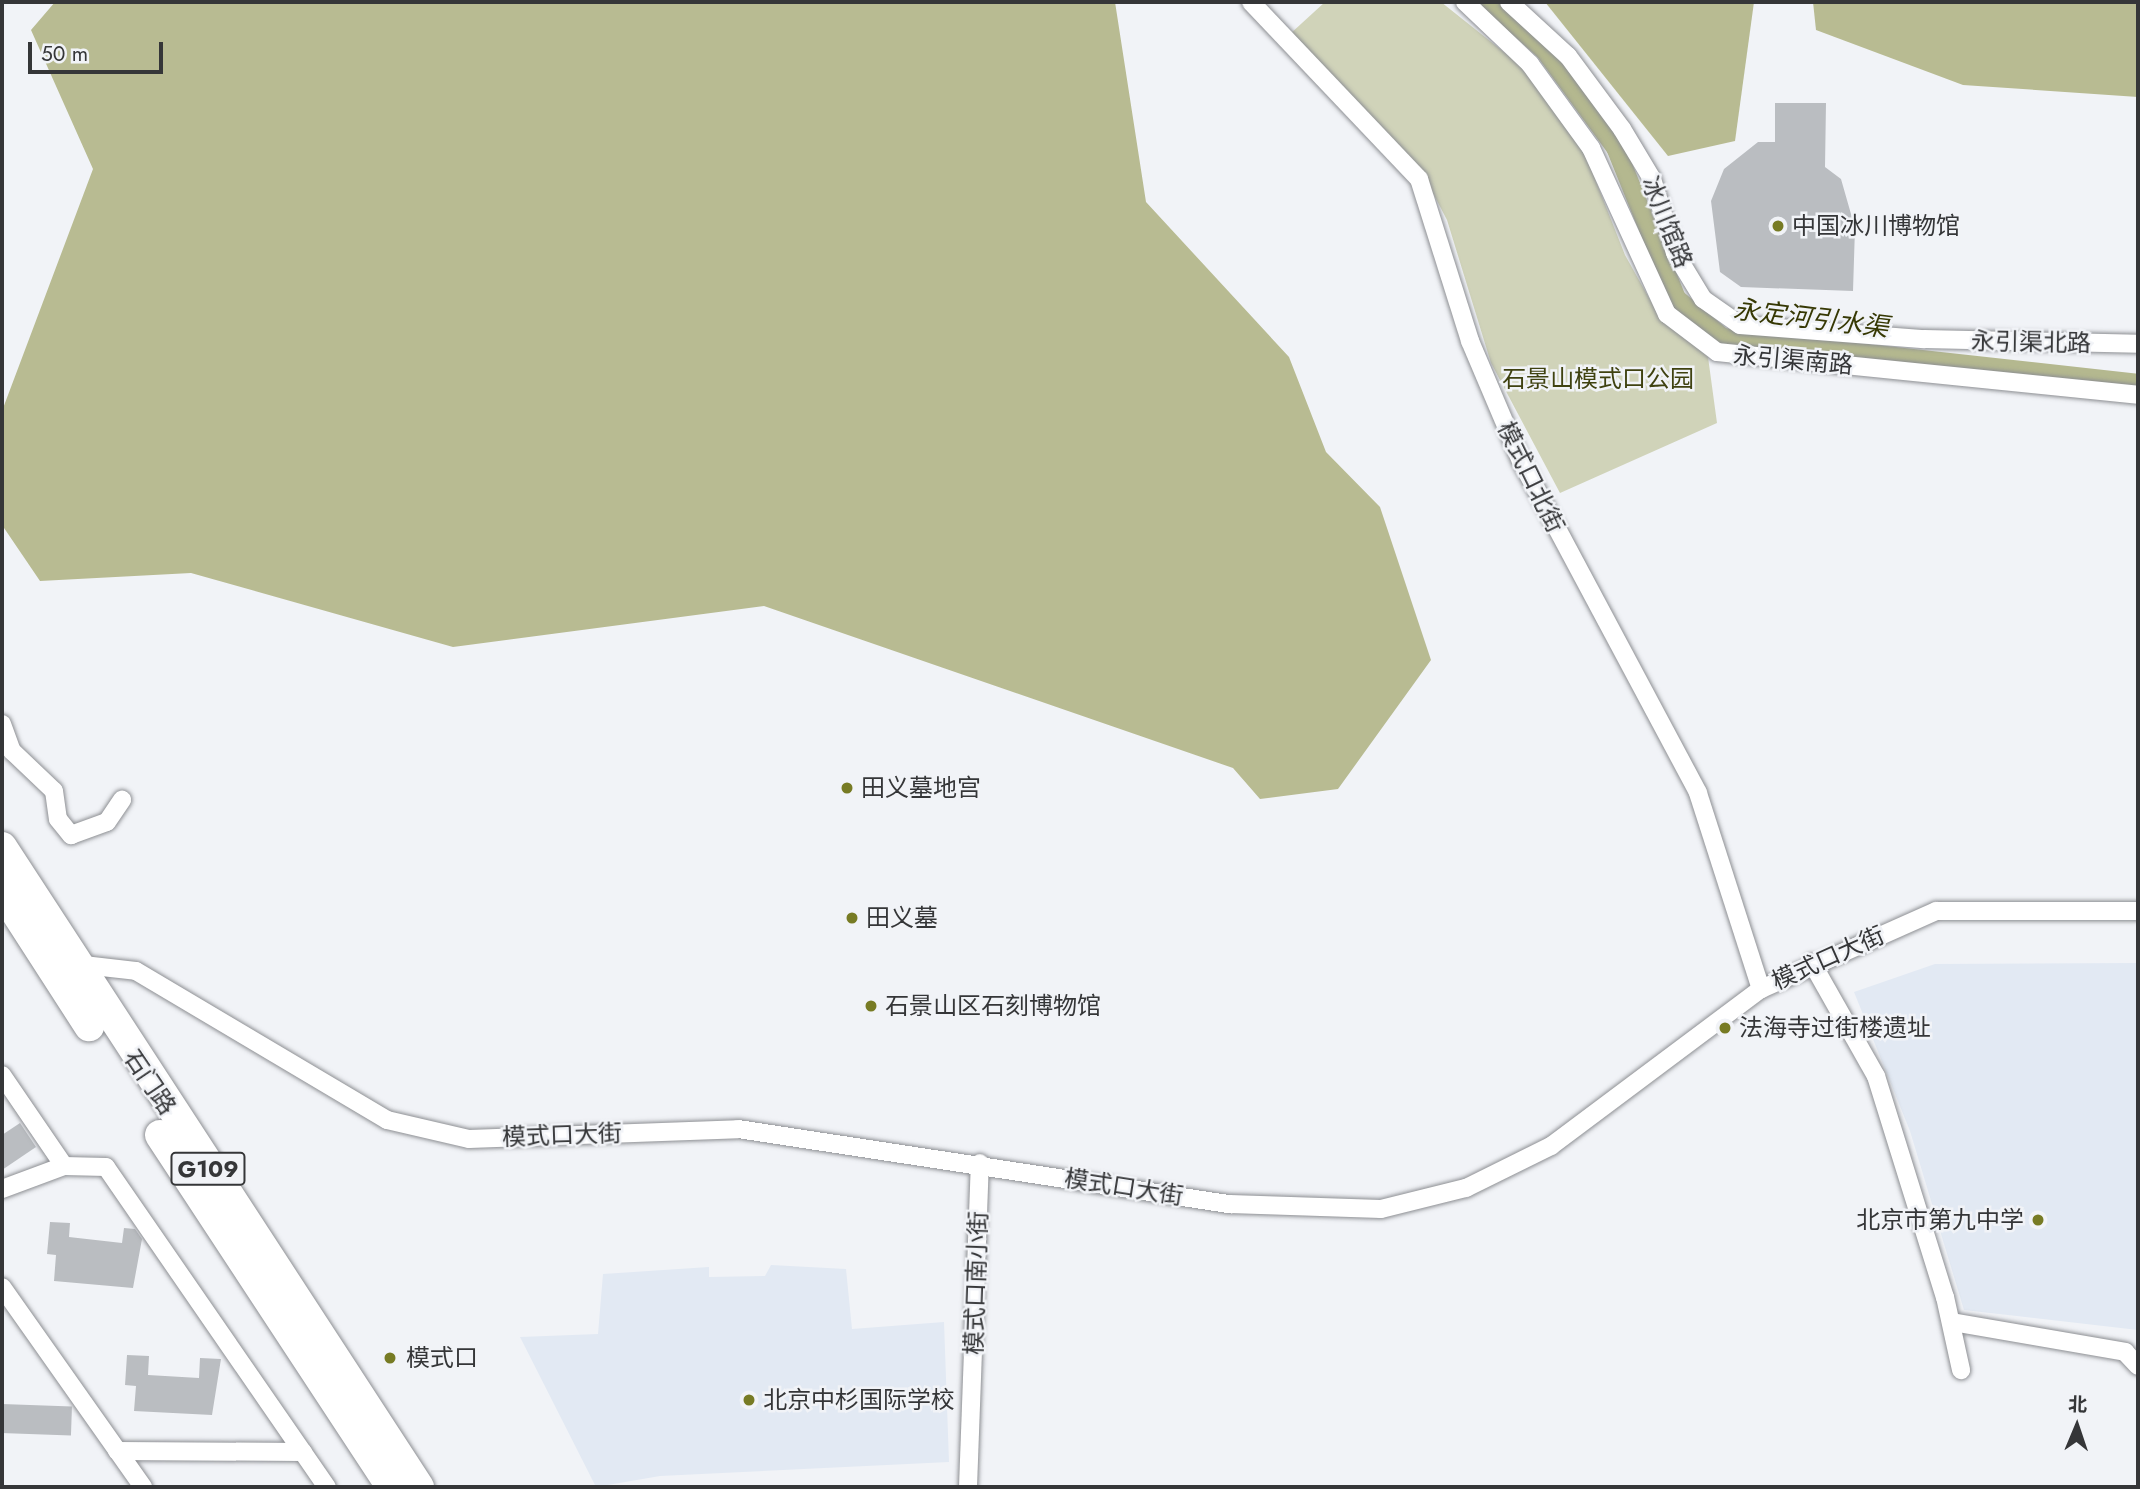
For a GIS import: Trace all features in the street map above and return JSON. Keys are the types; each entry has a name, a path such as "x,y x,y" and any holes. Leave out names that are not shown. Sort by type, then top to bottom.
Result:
{"highway":[{"name":"石门路","path":"2,848 75,964 419,1487"},
{"name":"石门路","path":"2,891 391,1487"}],"street":[{"name":"模式口北街","path":"1251,2 1419,179 1470,341 1521,461 1698,793 1761,989"},
{"name":"永引渠南路","path":"1465,2 1530,64 1591,149 1667,314 1717,352 2138,395"},
{"name":"冰川馆路","path":"1509,2 1568,57 1622,129 1652,179 1675,253 1703,299 1740,325 1924,339"},
{"name":"永引渠北路","path":"1924,339 2138,344"},
{"path":"2,724 12,751 54,791 58,820 71,835 107,822 122,800"},
{"name":"模式口大街","path":"75,964 136,971 387,1120 469,1139 738,1129 980,1163 1230,1204 1381,1209 1466,1188 1551,1146 1761,989 1812,963 1936,911 2138,911"},
{"path":"1812,963 1877,1076 1952,1322 1961,1370"},
{"path":"4,1082 64,1166"},
{"name":"模式口南小街","path":"968,1487 980,1163"},
{"path":"2,1189 64,1166 106,1167 327,1487"},
{"path":"2,1287 143,1487"},
{"path":"1952,1322 2125,1352 2138,1366"},
{"path":"117,1451 303,1452"}],"shaded area":[{"name":"北京市第九中学","path":"2138,963 2138,1330 1964,1310 1910,1131 1854,992 1935,964"},
{"name":"北京中杉国际学校","path":"771,1265 846,1269 852,1329 944,1322 949,1462 660,1476 596,1487 520,1337 598,1334 603,1274 709,1267 709,1277 765,1276"}],"green space":[{"path":"55,2 1115,2 1146,202 1289,357 1326,452 1380,507 1431,660 1338,789 1260,799 1233,768 764,606 453,647 191,573 40,581 2,525 2,411 93,169 31,30"},
{"name":"石景山模式口公园","path":"1325,2 1441,2 1524,68 1586,156 1625,255 1658,314 1708,357 1717,423 1560,493 1491,363 1447,220 1423,174 1290,34"},
{"path":"1545,2 1754,2 1735,141 1668,156"},
{"path":"1813,2 2138,2 2138,97 1963,85 1816,30"}],"building":[{"path":"1775,103 1826,103 1825,167 1841,179 1855,228 1853,291 1741,287 1720,272 1711,201 1724,169 1758,142 1775,142"},
{"path":"20,1123 36,1147 2,1170 2,1135"},
{"path":"50,1222 70,1223 69,1237 122,1243 124,1228 135,1229 142,1239 133,1288 54,1281 56,1255 47,1254"},
{"path":"127,1355 149,1356 148,1375 199,1378 200,1358 221,1359 212,1415 134,1411 136,1386 125,1385"},
{"path":"2,1404 72,1406 71,1435 2,1433"}],"waterway":[{"name":"永定河引水渠","path":"1490,2 1544,50 1615,147 1676,298 1722,337 2138,383"}],"place":[{"name":"中国冰川博物馆","path":"1778,226"},
{"name":"田义墓地宫","path":"847,788"},
{"name":"田义墓","path":"852,918"},
{"name":"石景山区石刻博物馆","path":"871,1006"},
{"name":"法海寺过街楼遗址","path":"1725,1028"},
{"name":"北京市第九中学","path":"2038,1220"},
{"name":"模式口","path":"390,1358"},
{"name":"北京中杉国际学校","path":"749,1400"}]}
